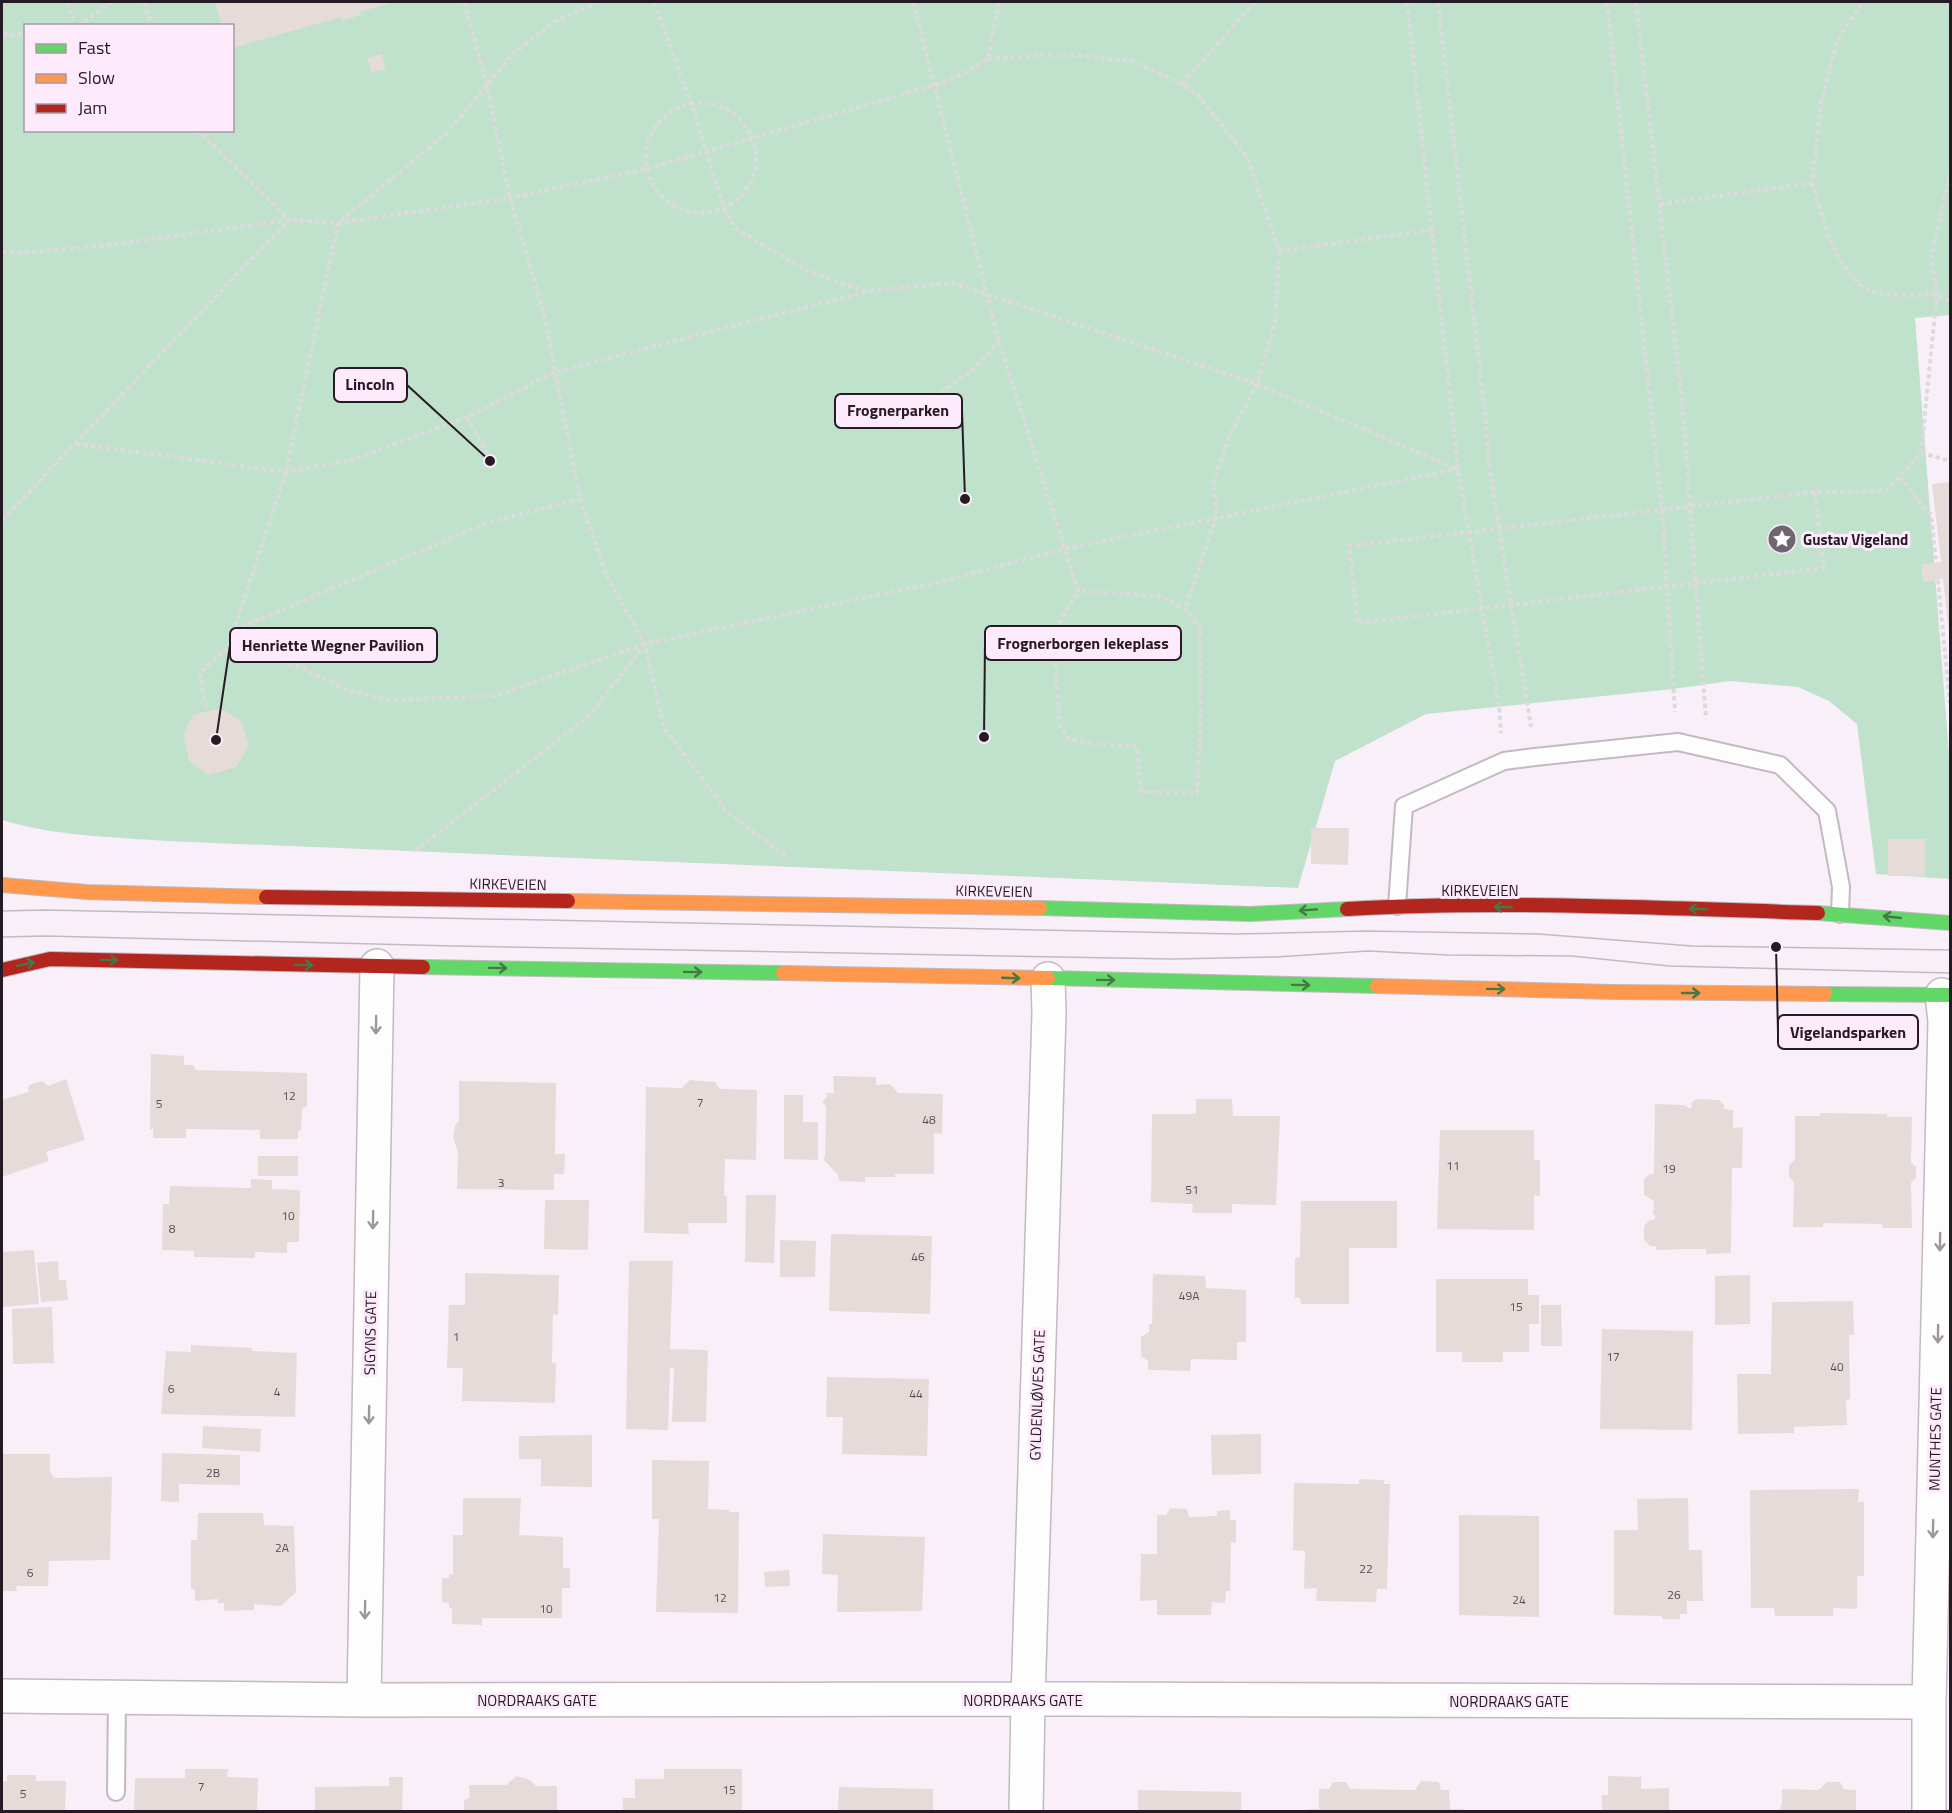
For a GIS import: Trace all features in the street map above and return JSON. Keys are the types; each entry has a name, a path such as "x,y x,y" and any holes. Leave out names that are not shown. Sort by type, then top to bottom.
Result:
{"main road":[{"name":"KIRKEVEIEN","path":"2,885 87,892 952,906 1250,914 1397,906 1616,906 1840,914 1950,923"},
{"path":"2,970 50,959 1613,992 1946,995"}],"street":[{"name":"SIGYNS GATE","path":"364,1700 377,966"},
{"name":"GYLDENLØVES GATE","path":"1026,1812 1049,1013 1048,979"},
{"name":"MUNTHES GATE","path":"1929,1812 1929,1702 1946,995"},
{"name":"NORDRAAKS GATE","path":"2,1696 364,1700 1929,1702"}],"lane":[{"path":"1397,906 1404,806 1504,761 1678,742 1780,765 1827,811 1841,887 1840,914"},
{"path":"116,1792 117,1696"}],"path":[{"path":"68,2 76,24"},
{"path":"80,24 112,2"},
{"path":"144,2 151,24"},
{"path":"464,2 487,85 510,198 544,314 580,499 608,579 645,644 664,728 726,812 789,858"},
{"path":"206,706 200,672 228,648 286,472 338,224 446,134 513,54 554,22 599,2"},
{"path":"654,2 691,103 724,208 735,228 810,272 865,291"},
{"path":"913,2 999,341 1078,591 1058,625 1055,664 1060,725 1068,740 1137,747 1141,792 1197,794 1201,712 1200,628 1185,609 1159,596 1078,591"},
{"path":"988,59 999,2"},
{"path":"1182,84 1255,2"},
{"path":"1407,2 1458,469 1499,706 1504,761"},
{"path":"1438,2 1489,465 1535,757"},
{"path":"1607,2 1662,510 1678,742"},
{"path":"1636,2 1682,400 1702,686 1709,749"},
{"path":"1863,2 1838,39 1821,104 1812,183 1828,234 1843,265 1867,290 1905,295 1937,293 1950,301"},
{"path":"2,24 4,36 24,33"},
{"path":"2,252 24,253 109,245 289,220 338,224 510,198 646,169 754,139 935,85 961,75 988,59 1085,56 1132,61 1182,84 1198,95 1248,159 1279,251 1275,324 1257,384 1229,437 1214,480 1216,518 1185,609"},
{"path":"709,102 725,108 741,119 754,139 757,153 755,173 747,190 734,204 716,212 697,214 678,209 664,199 653,185 646,169 646,151 651,134 661,120 674,109 691,103 709,102"},
{"path":"199,132 289,220"},
{"path":"1815,492 1824,568 1358,623 1349,546 1815,492 1886,491 1921,453 1937,293 1931,258 1950,173"},
{"path":"1660,204 1812,183"},
{"path":"2,520 289,220"},
{"path":"1279,251 1431,230"},
{"path":"76,444 286,472 352,460 467,417 555,372 865,291 953,283 1257,384 1458,469"},
{"path":"880,421 931,400 975,368 999,341"},
{"path":"467,417 487,453"},
{"path":"1921,453 1950,461"},
{"path":"228,648 300,667 346,690 388,700 494,696 645,644 939,582 1064,549 1458,469"},
{"path":"1899,477 1931,515 1936,562"},
{"path":"233,631 489,522 580,499"},
{"path":"1938,580 1950,705"},
{"path":"415,851 589,716 645,644"}],"green space":[{"path":"2,2 1950,2 1950,315 1915,318 1950,767 1950,879 1876,874 1857,724 1829,701 1798,687 1730,681 1673,689 1426,714 1335,761 1298,888 167,841 63,833 2,820"}],"building":[{"path":"215,2 393,2 360,12 361,15 341,21 341,17 234,47 234,24 221,24"},
{"path":"382,54 386,69 371,72 367,58"},
{"path":"1950,482 1949,633 1943,579 1923,582 1921,564 1941,562 1932,484"},
{"path":"221,708 241,721 249,746 236,767 208,775 189,761 183,734 193,715"},
{"path":"1311,828 1349,828 1348,865 1311,864"},
{"path":"1888,839 1925,839 1925,876 1888,876"},
{"path":"151,1054 184,1056 184,1065 193,1065 196,1070 307,1073 307,1107 302,1108 301,1131 298,1131 298,1139 260,1139 260,1130 186,1129 186,1138 153,1138 153,1129 150,1129"},
{"path":"833,1076 876,1077 876,1085 890,1084 898,1093 943,1094 942,1134 934,1133 934,1174 865,1177 865,1182 839,1181 838,1175 823,1159 825,1157 826,1106 822,1102 827,1097 826,1093 834,1093"},
{"path":"66,1079 85,1140 46,1152 49,1161 2,1177 2,1100 28,1092 29,1085 42,1081 48,1086"},
{"path":"690,1080 715,1082 720,1089 757,1090 756,1160 725,1159 724,1195 727,1196 727,1223 688,1223 689,1234 644,1233 646,1087 682,1088"},
{"path":"459,1081 556,1083 555,1154 565,1154 564,1174 554,1174 554,1190 457,1189 458,1152 453,1138 455,1126 459,1121"},
{"path":"784,1095 803,1095 803,1122 818,1122 818,1160 784,1159"},
{"path":"1196,1099 1232,1099 1233,1116 1280,1116 1276,1205 1232,1204 1232,1213 1192,1213 1193,1204 1151,1202 1152,1114 1196,1114"},
{"path":"1697,1099 1719,1100 1724,1105 1724,1109 1733,1110 1733,1128 1743,1127 1742,1168 1732,1168 1731,1253 1706,1254 1706,1249 1656,1250 1656,1246 1650,1246 1644,1240 1644,1226 1650,1220 1655,1220 1654,1201 1644,1195 1644,1179 1654,1174 1655,1104 1684,1105 1691,1109 1692,1102"},
{"path":"1820,1113 1887,1114 1887,1117 1912,1117 1911,1162 1916,1167 1916,1178 1911,1183 1912,1228 1883,1228 1882,1224 1823,1223 1823,1227 1793,1227 1794,1182 1789,1177 1789,1165 1795,1160 1795,1116 1820,1116"},
{"path":"1440,1130 1534,1130 1534,1160 1540,1160 1540,1196 1534,1195 1534,1230 1437,1229"},
{"path":"258,1156 298,1156 298,1176 258,1176"},
{"path":"251,1179 272,1180 272,1189 300,1190 299,1242 287,1242 287,1253 255,1252 255,1258 194,1257 194,1251 162,1250 163,1204 169,1204 170,1186 251,1188"},
{"path":"746,1195 776,1195 774,1263 745,1262"},
{"path":"545,1200 589,1200 588,1250 544,1249"},
{"path":"1301,1201 1397,1201 1397,1248 1349,1248 1349,1304 1301,1304 1300,1298 1295,1298 1295,1258 1300,1258"},
{"path":"831,1234 932,1236 930,1314 829,1311"},
{"path":"780,1240 816,1241 815,1277 780,1277"},
{"path":"34,1250 39,1304 2,1307 2,1252"},
{"path":"58,1261 59,1280 66,1280 68,1300 41,1302 37,1263"},
{"path":"629,1261 673,1261 670,1349 708,1350 706,1422 672,1422 674,1368 670,1368 668,1430 626,1429"},
{"path":"465,1273 559,1275 558,1315 553,1314 552,1363 556,1362 555,1403 462,1401 463,1368 447,1368 449,1305 465,1305"},
{"path":"1153,1274 1205,1276 1206,1288 1246,1290 1246,1342 1237,1342 1237,1360 1191,1359 1190,1371 1148,1370 1148,1361 1141,1356 1141,1337 1149,1332 1149,1324 1152,1324"},
{"path":"1750,1275 1750,1324 1715,1325 1715,1276"},
{"path":"1436,1279 1528,1279 1528,1295 1539,1295 1539,1324 1529,1324 1529,1352 1503,1352 1503,1362 1462,1362 1462,1352 1436,1352"},
{"path":"1853,1301 1854,1335 1849,1335 1850,1399 1846,1400 1847,1425 1794,1427 1794,1433 1738,1434 1737,1374 1771,1374 1772,1302"},
{"path":"1541,1305 1561,1305 1562,1346 1541,1346"},
{"path":"52,1307 54,1363 13,1364 12,1309"},
{"path":"1602,1329 1693,1331 1692,1430 1600,1429"},
{"path":"191,1345 297,1353 295,1417 161,1414 166,1351 191,1352"},
{"path":"827,1377 929,1379 927,1456 842,1454 843,1417 826,1417"},
{"path":"203,1426 261,1429 260,1452 202,1448"},
{"path":"1261,1434 1261,1474 1212,1475 1211,1435"},
{"path":"592,1435 592,1487 541,1486 541,1459 519,1459 519,1436"},
{"path":"162,1453 240,1455 240,1485 179,1484 179,1502 161,1501"},
{"path":"2,1454 50,1454 50,1471 54,1478 112,1477 110,1560 49,1561 48,1586 16,1586 17,1591 2,1591"},
{"path":"652,1460 709,1461 708,1509 739,1512 738,1613 656,1612 659,1519 652,1519"},
{"path":"1359,1479 1384,1480 1384,1484 1390,1484 1387,1589 1377,1589 1376,1602 1316,1601 1317,1588 1304,1589 1305,1551 1293,1550 1294,1483 1359,1484"},
{"path":"1859,1489 1858,1502 1864,1502 1864,1576 1857,1576 1857,1609 1833,1608 1833,1616 1775,1616 1774,1608 1751,1608 1750,1490"},
{"path":"463,1498 521,1498 519,1535 563,1537 563,1568 570,1568 570,1588 562,1588 562,1618 482,1618 482,1625 452,1624 452,1609 449,1608 449,1603 442,1602 442,1578 449,1578 449,1574 453,1574 453,1535 463,1535"},
{"path":"1688,1498 1689,1550 1702,1550 1703,1601 1687,1601 1687,1614 1680,1614 1680,1619 1662,1619 1662,1616 1614,1615 1614,1530 1638,1530 1637,1499"},
{"path":"1170,1508 1187,1509 1189,1517 1217,1516 1217,1511 1230,1510 1230,1520 1236,1520 1236,1543 1231,1542 1230,1591 1226,1591 1225,1603 1212,1602 1211,1615 1157,1615 1157,1600 1140,1601 1141,1554 1157,1554 1157,1515 1166,1515"},
{"path":"198,1513 263,1513 264,1525 294,1526 296,1592 281,1606 254,1604 254,1610 224,1611 224,1603 218,1603 218,1599 195,1601 195,1589 191,1589 191,1540 197,1540"},
{"path":"1459,1515 1539,1516 1539,1617 1459,1615"},
{"path":"823,1534 925,1537 922,1611 837,1612 838,1575 822,1574"},
{"path":"789,1570 790,1586 765,1587 764,1572"},
{"path":"185,1769 228,1769 227,1777 258,1778 257,1812 134,1812 135,1778 185,1778"},
{"path":"664,1769 742,1769 742,1812 623,1812 623,1798 635,1798 635,1779 664,1779"},
{"path":"7,1775 36,1775 36,1781 66,1781 65,1812 2,1812 2,1781 7,1781"},
{"path":"517,1776 530,1780 536,1786 557,1786 557,1812 464,1812 464,1801 470,1797 469,1785 506,1785"},
{"path":"1608,1776 1641,1777 1641,1789 1669,1788 1669,1812 1602,1812 1602,1795 1608,1795"},
{"path":"389,1777 403,1777 402,1812 315,1812 315,1787 389,1786"},
{"path":"1421,1781 1439,1782 1441,1790 1449,1790 1450,1809 1463,1809 1463,1812 1307,1812 1307,1809 1319,1809 1319,1789 1329,1789 1333,1782 1346,1782 1350,1789 1415,1790"},
{"path":"1827,1782 1840,1782 1844,1789 1856,1790 1856,1812 1779,1812 1782,1803 1782,1789 1819,1790"},
{"path":"839,1787 933,1789 933,1812 838,1812"},
{"path":"1138,1790 1241,1792 1241,1812 1138,1812"}],"tram line":[{"path":"2,911 1236,934 1366,931 1539,934 1692,946 1950,950"},
{"path":"2,937 46,936 1173,959 1276,957 1368,951 1448,955 1572,956 1669,966 1950,973"}],"traffic: fast":[{"path":"1040,908 1250,914 1347,909"},
{"path":"1818,913 1950,923"},
{"path":"423,967 783,973"},
{"path":"1048,978 1377,986"},
{"path":"1825,994 1950,995"}],"traffic: slow":[{"path":"2,885 87,892 266,897"},
{"path":"568,901 1040,908"},
{"path":"783,973 1048,978"},
{"path":"1377,986 1825,994"}],"traffic: jam":[{"path":"266,897 568,901"},
{"path":"1347,909 1524,905 1818,913"},
{"path":"2,970 50,959 423,967"}],"place":[{"name":"Lincoln","path":"490,461"},
{"name":"Frognerparken","path":"965,499"},
{"name":"Gustav Vigeland","path":"1782,539"},
{"name":"Frognerborgen lekeplass","path":"984,737"},
{"name":"Henriette Wegner Pavilion","path":"216,740"},
{"name":"Vigelandsparken","path":"1776,947"}]}
